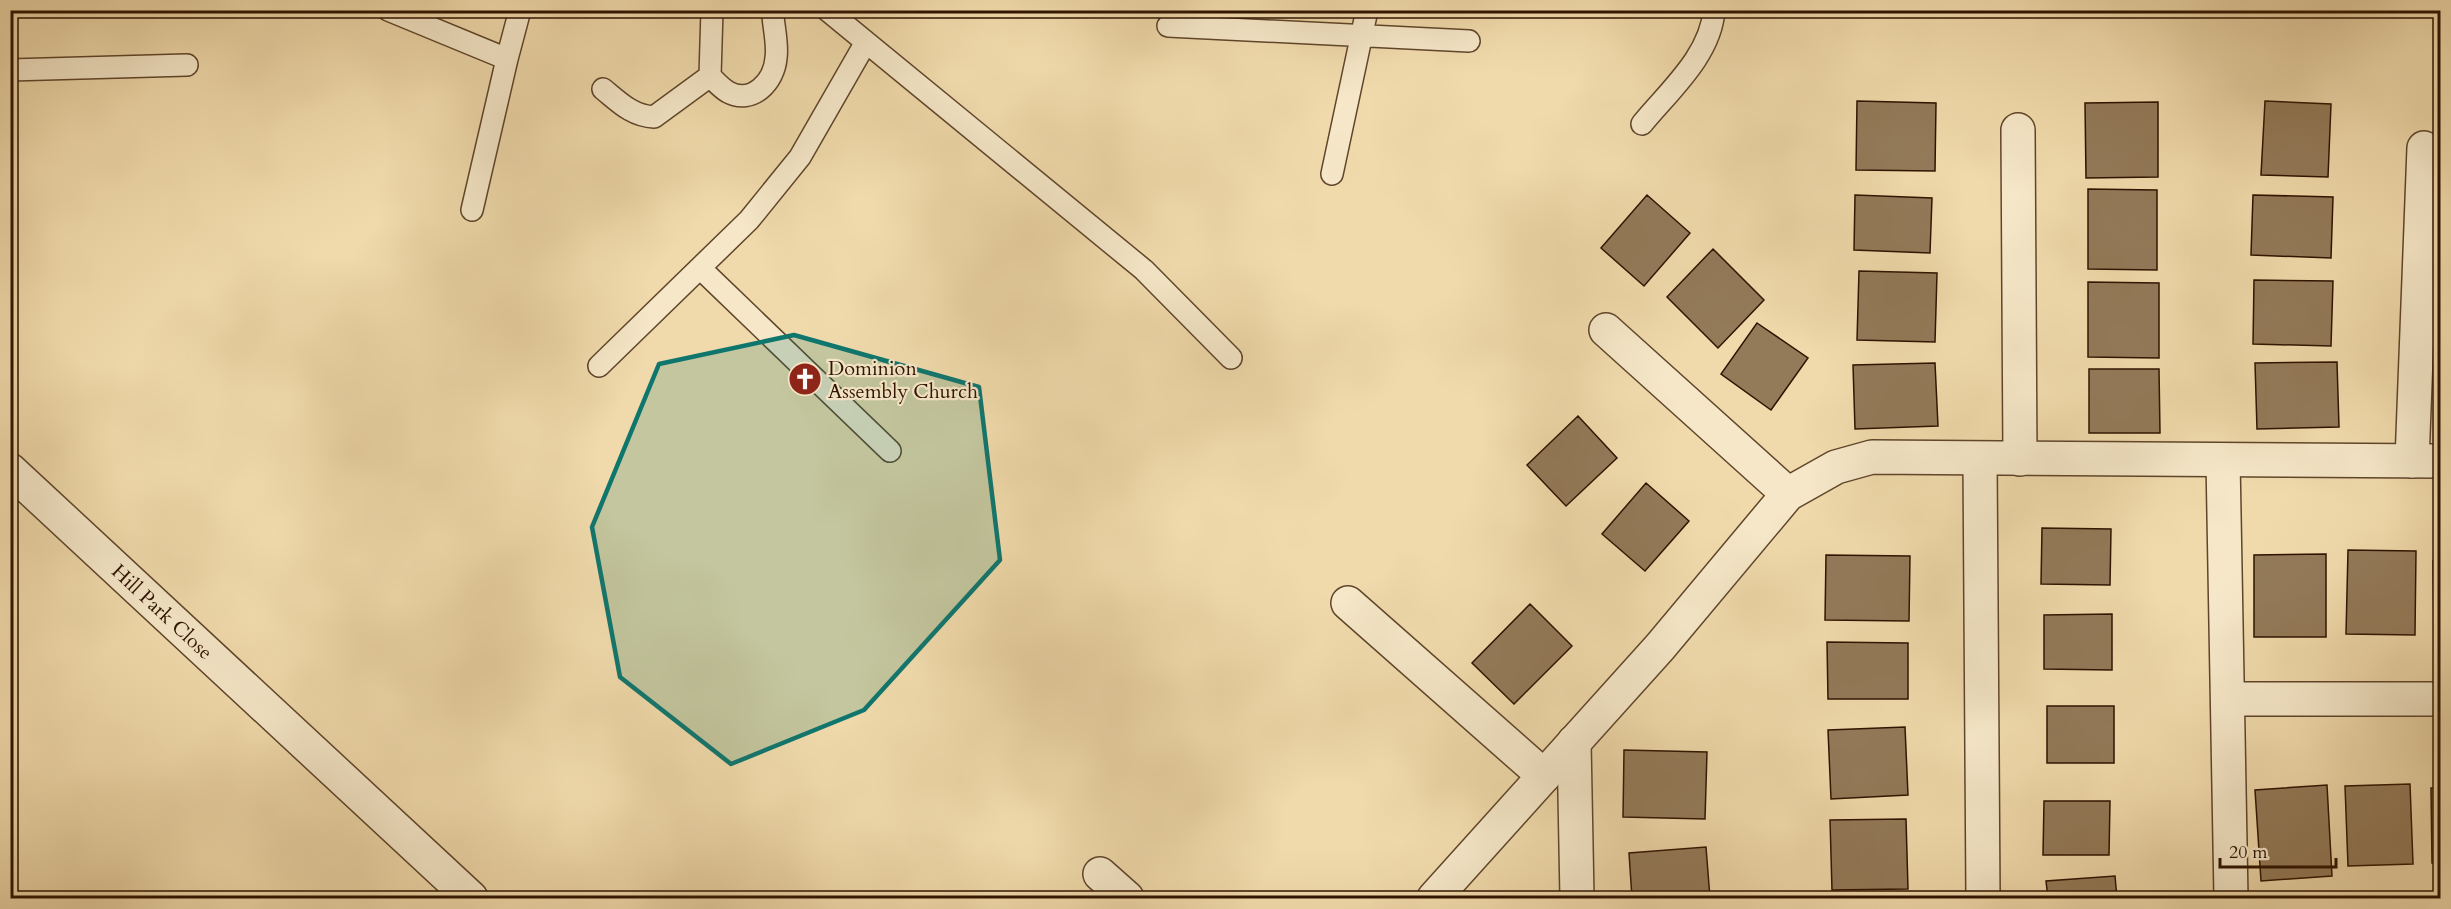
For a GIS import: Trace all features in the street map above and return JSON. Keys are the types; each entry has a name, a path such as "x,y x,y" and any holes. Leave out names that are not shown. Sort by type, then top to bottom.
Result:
{"street":[{"path":"2018,130 2020,459"},
{"path":"1434,898 1660,646 1788,494 1836,467 1872,458 2426,461 2424,148"},
{"path":"1606,330 1788,494"},
{"path":"1980,459 1983,898"},
{"path":"2223,460 2231,898"},
{"name":"Hill Park Close","path":"10,470 471,898"},
{"path":"1348,603 1544,776"},
{"path":"2228,699 2440,699"},
{"path":"1574,742 1577,898"},
{"path":"1100,874 1127,898"}],"lane":[{"path":"388,10 507,59"},
{"path":"472,210 520,10"},
{"path":"712,10 710,76 729,93 739,95 753,94 764,88 773,73 777,58 773,16"},
{"path":"827,10 1143,270 1231,358"},
{"path":"1332,174 1367,10"},
{"path":"1642,124 1700,54 1714,10"},
{"path":"1168,26 1469,41"},
{"path":"599,366 749,220 800,157 866,42"},
{"path":"10,70 187,65"},
{"path":"603,89 631,112 654,117 710,76"},
{"path":"700,268 890,451"}],"highlighted area":[{"path":"794,335 979,387 1000,560 864,710 731,764 620,677 592,527 659,364"}],"building":[{"path":"1857,101 1936,103 1935,171 1856,170"},
{"path":"2265,101 2331,104 2328,177 2261,175"},
{"path":"2158,102 2158,177 2086,178 2085,103"},
{"path":"2088,189 2157,190 2157,270 2088,269"},
{"path":"1647,195 1690,233 1644,286 1601,248"},
{"path":"1855,195 1932,198 1930,253 1854,250"},
{"path":"2253,195 2333,197 2331,258 2251,255"},
{"path":"1713,249 1764,300 1718,348 1667,297"},
{"path":"1859,271 1937,273 1935,342 1857,340"},
{"path":"2254,280 2333,281 2331,346 2253,344"},
{"path":"2088,282 2159,283 2159,358 2088,357"},
{"path":"1757,323 1808,358 1771,410 1721,374"},
{"path":"2337,362 2339,427 2257,429 2255,363"},
{"path":"1935,363 1938,426 1855,429 1853,365"},
{"path":"2089,369 2159,369 2160,433 2089,433"},
{"path":"1578,416 1617,458 1566,506 1527,465"},
{"path":"1646,483 1689,521 1645,571 1602,534"},
{"path":"2042,528 2111,529 2110,585 2041,584"},
{"path":"2348,550 2416,551 2415,635 2346,634"},
{"path":"2326,554 2326,637 2254,637 2254,555"},
{"path":"1826,555 1910,556 1909,621 1825,620"},
{"path":"2433,561 2440,561 2440,637 2434,637"},
{"path":"1530,604 1572,646 1514,704 1472,663"},
{"path":"2112,614 2112,670 2044,669 2044,615"},
{"path":"1827,642 1908,643 1908,699 1828,699"},
{"path":"2047,706 2114,706 2114,763 2047,763"},
{"path":"1905,727 1908,795 1831,799 1828,730"},
{"path":"1624,750 1707,752 1705,819 1623,817"},
{"path":"2410,784 2413,864 2348,866 2345,786"},
{"path":"2327,785 2332,876 2261,881 2255,790"},
{"path":"2431,788 2440,788 2440,863 2432,863"},
{"path":"2044,801 2110,801 2109,855 2043,855"},
{"path":"1906,819 1908,889 1832,890 1830,820"},
{"path":"1706,847 1710,898 1632,898 1629,853"},
{"path":"2115,876 2117,898 2048,898 2046,881"}],"place":[{"name":"Dominion Assembly Church","path":"805,379"}]}
